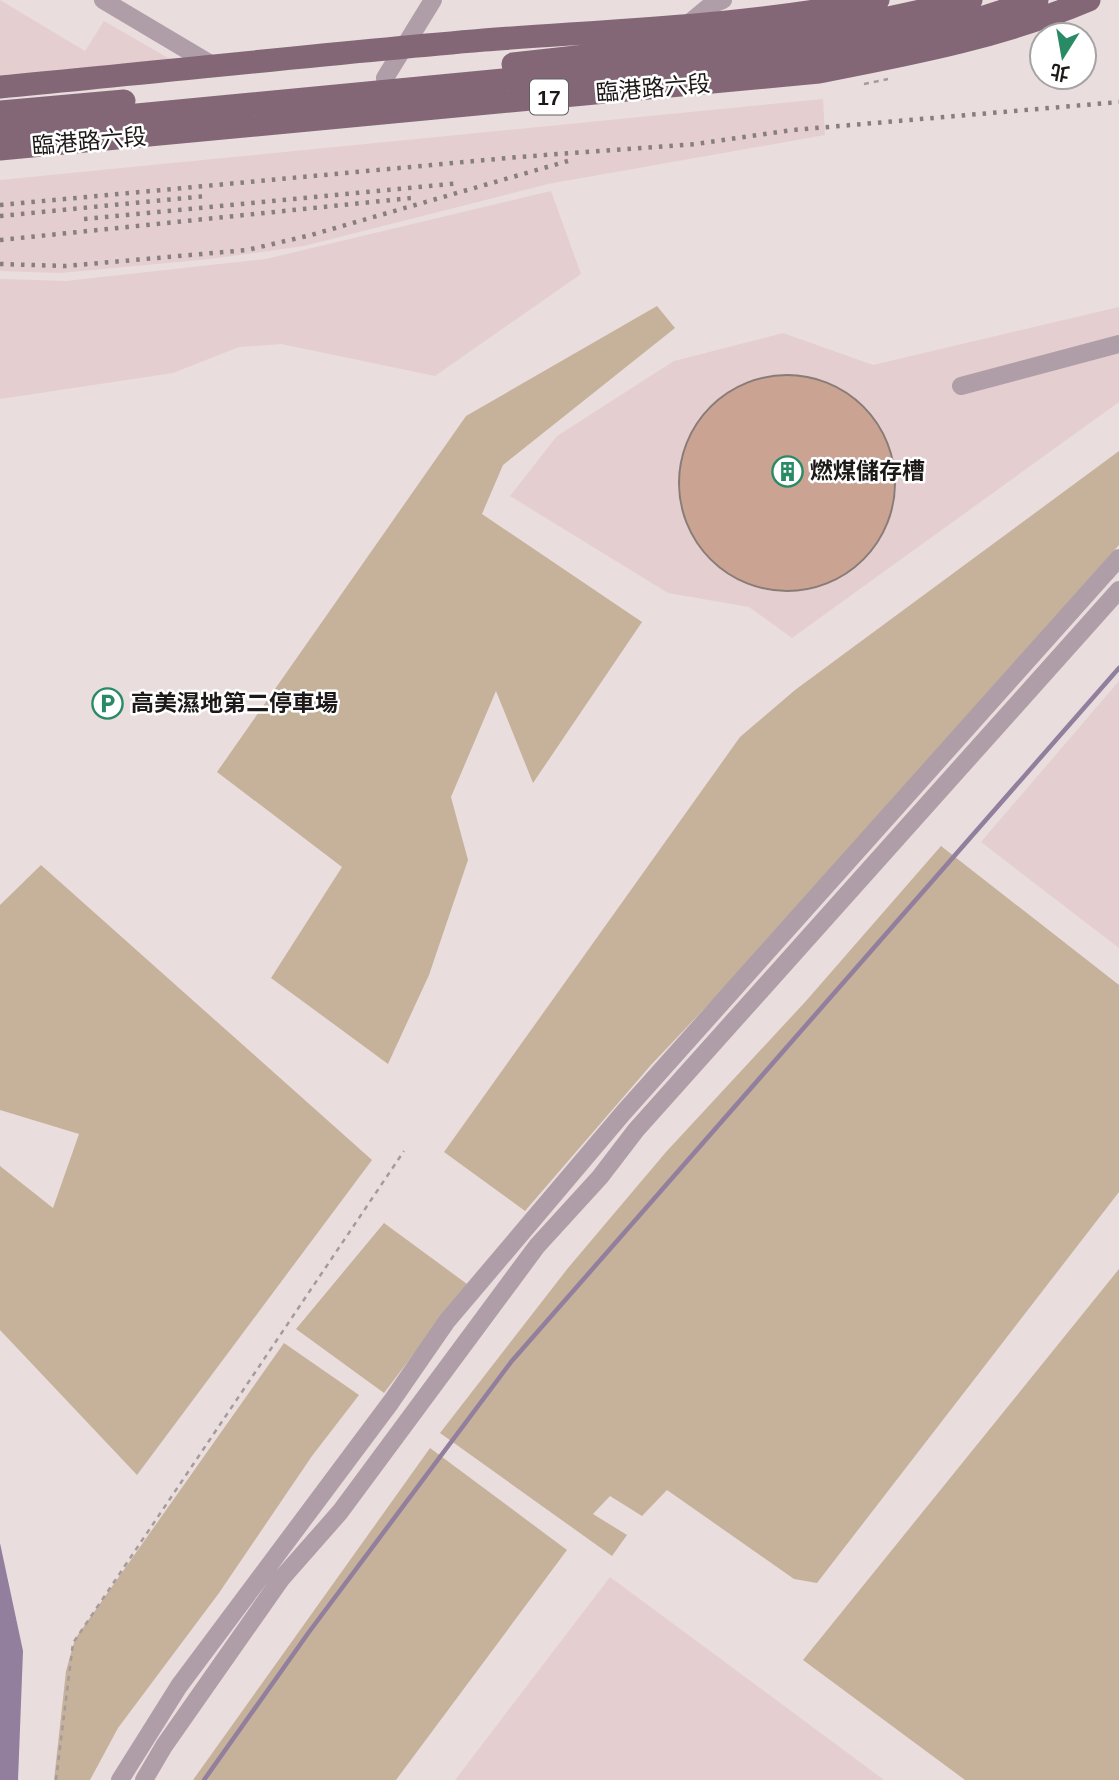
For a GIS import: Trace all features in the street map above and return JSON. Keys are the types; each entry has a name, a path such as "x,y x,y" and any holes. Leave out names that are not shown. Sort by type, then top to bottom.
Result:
{"main road":[{"path":"0,87 405,47 688,24 839,8 878,0"},
{"name":"臨港路六段","path":"0,149 847,27 971,0"},
{"name":"臨港路六段","path":"0,128 386,94 868,45 953,27 1037,0"},
{"name":"臨港路六段","path":"0,112 819,72 943,48 1005,31 1089,0"}],"street":[{"path":"103,0 214,66"},
{"path":"386,94 405,47 433,0"},
{"path":"688,24 714,2"},
{"path":"961,386 1119,344"},
{"path":"120,1780 187,1675 391,1402 447,1321 624,1112 1119,558"},
{"path":"144,1780 164,1746 281,1579 340,1512 537,1247 600,1177 636,1130 1119,590"},
{"path":"897,805 913,820"}],"path":[{"path":"56,1780 73,1643 404,1151"}],"shaded area":[{"path":"0,0 85,51 104,21 182,66 0,79"},
{"path":"823,99 825,135 548,184 304,246 210,259 60,273 0,271 0,180"},
{"path":"551,191 581,274 435,376 281,344 239,347 173,373 0,399 0,279 66,281 266,259"},
{"path":"657,306 675,328 503,465 482,514 642,622 533,783 496,691 451,797 468,860 429,975 388,1064 271,978 342,867 217,772 466,416"},
{"path":"1119,307 1119,402 792,638 749,607 668,593 510,496 557,436 674,361 783,333 873,365"},
{"path":"1119,451 1119,545 738,973 651,1065 525,1211 444,1152 740,737 795,690"},
{"path":"1119,681 1119,948 981,842"},
{"path":"941,846 1119,985 1119,1192 817,1583 794,1579 667,1490 642,1516 610,1496 593,1514 627,1535 612,1556 440,1433 568,1268 666,1152 806,1001"},
{"path":"41,865 372,1160 137,1475 0,1330 0,1166 53,1208 79,1134 0,1110 0,905"},
{"path":"384,1223 467,1284 384,1393 296,1329"},
{"path":"1119,1269 1119,1780 965,1780 803,1660"},
{"path":"284,1343 359,1395 312,1456 219,1593 118,1728 90,1780 54,1780 66,1671 75,1639"},
{"path":"430,1448 567,1550 396,1780 193,1780"},
{"path":"0,1543 23,1651 18,1780 0,1780"},
{"path":"610,1577 884,1780 455,1780"}],"building":[{"name":"燃煤儲存槽","path":"787,375 828,383 847,393 863,407 877,423 887,442 895,483 887,524 877,543 863,559 847,573 828,583 787,591 746,583 727,573 711,559 697,543 687,524 679,483 687,442 697,423 711,407 727,393 746,383"}],"waterway":[{"path":"204,1780 309,1632 511,1362 1119,668"}],"railway":[{"path":"0,205 518,157 696,144 793,130 1119,102"},
{"path":"0,264 66,266 247,250 311,235 568,161"},
{"path":"84,219 460,183"},
{"path":"0,216 206,196"},
{"path":"0,240 411,198"}],"place":[{"name":"燃煤儲存槽","path":"787,471"},
{"name":"高美濕地第二停車場","path":"108,703"}]}
